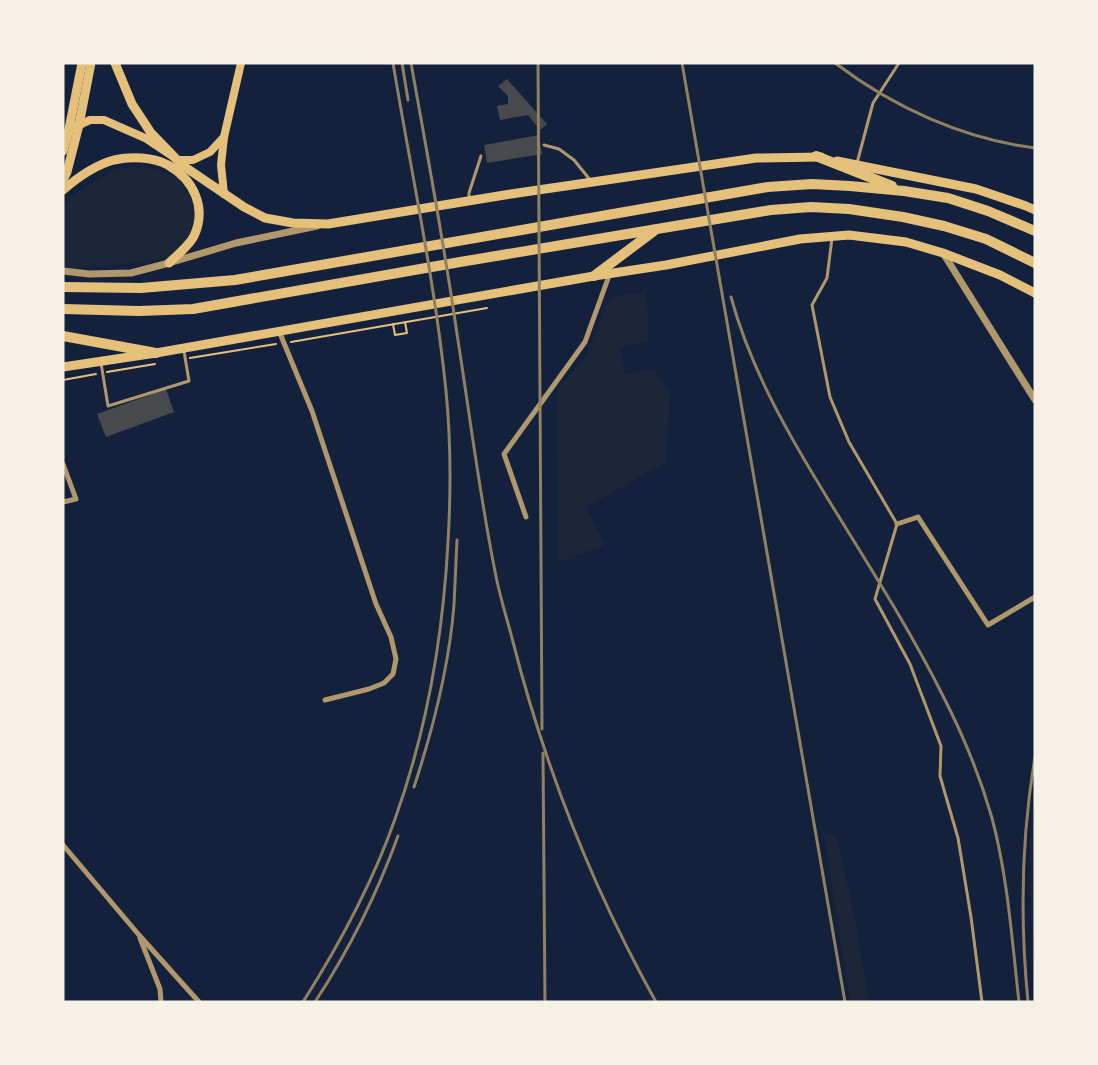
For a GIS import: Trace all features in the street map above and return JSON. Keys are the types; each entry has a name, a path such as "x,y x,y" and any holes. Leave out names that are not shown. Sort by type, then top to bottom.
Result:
{"highway":[{"path":"63,151 82,63"},
{"path":"63,180 79,125 91,63"},
{"path":"115,63 132,104 151,133 178,160 244,207 265,218 293,223 328,224 756,158 816,156 976,189 1035,210"},
{"path":"816,156 904,190"},
{"path":"63,190 76,179 113,160 135,158 168,165 194,190 198,203 199,222 193,238 169,263"},
{"path":"63,287 141,288 235,280 768,187 812,184 904,190 948,198 988,211 1035,231"},
{"path":"63,309 139,311 193,309 771,210 811,207 849,209 944,226 986,239 1035,263"},
{"path":"594,276 657,229"},
{"path":"63,367 666,265 800,239 832,236 849,235 906,242 944,253 1000,275 1035,293"},
{"path":"63,336 156,353"}],"main road":[{"path":"224,194 221,165 224,137 241,63"},
{"path":"69,129 90,120 104,120 145,138 178,160 193,160 210,152 224,137"}],"street":[{"path":"63,271 89,274 131,273 236,243 328,224"},
{"path":"944,253 1035,400"},
{"path":"526,517 504,454 585,342 610,273"},
{"path":"279,331 312,411 376,604 391,637 396,659 393,674 384,683 325,700"},
{"path":"63,464 76,499 63,502"},
{"path":"897,524 918,517 988,625 1035,597"},
{"path":"63,845 199,1002"},
{"path":"139,934 160,989 161,1002"}],"lane":[{"path":"857,165 873,103 899,63"},
{"path":"544,145 559,149 574,160 592,183"},
{"path":"470,201 469,193 481,156"},
{"path":"832,236 827,278 812,305 830,397 849,442 897,524 874,599 910,664 941,746 940,776 958,838 982,1002"},
{"path":"100,361 108,406 189,381 183,348"}],"path":[{"path":"393,324 394,335 407,333 405,322"}],"shaded area":[{"path":"149,166 178,178 193,199 196,216 191,234 182,245 166,259 63,270 63,208 67,202 89,185 114,171 128,167"},
{"path":"646,292 649,341 620,347 625,374 654,369 670,393 666,462 586,507 605,545 558,562 557,390 586,356 610,297"},
{"path":"1035,796 1035,1002 1034,1002 1029,841"},
{"path":"836,834 854,914 869,1002 850,1002 824,835"}],"building":[{"path":"507,79 547,124 540,130 528,115 500,120 497,106 508,104 508,96 498,86"},
{"path":"539,135 542,154 487,163 484,145"},
{"path":"166,389 174,412 106,437 97,414"}],"railway":[{"path":"303,1002 354,913 395,819 425,717 446,577 450,485 446,391 429,268 393,63"},
{"path":"402,63 408,100"},
{"path":"411,63 447,266 485,520 502,602 539,732 572,824 611,914 656,1002"},
{"path":"538,63 542,729"},
{"path":"682,63 845,1002"},
{"path":"835,63 881,94 930,119 982,137 1035,148"},
{"path":"731,297 749,351 774,404 801,455 917,647 970,756 992,818 1002,863 1019,1002"},
{"path":"414,787 428,743 444,675 452,628 457,540"},
{"path":"543,753 545,1002"},
{"path":"1028,1002 1023,880 1027,818 1035,757"},
{"path":"315,1002 361,921 398,836"}]}
